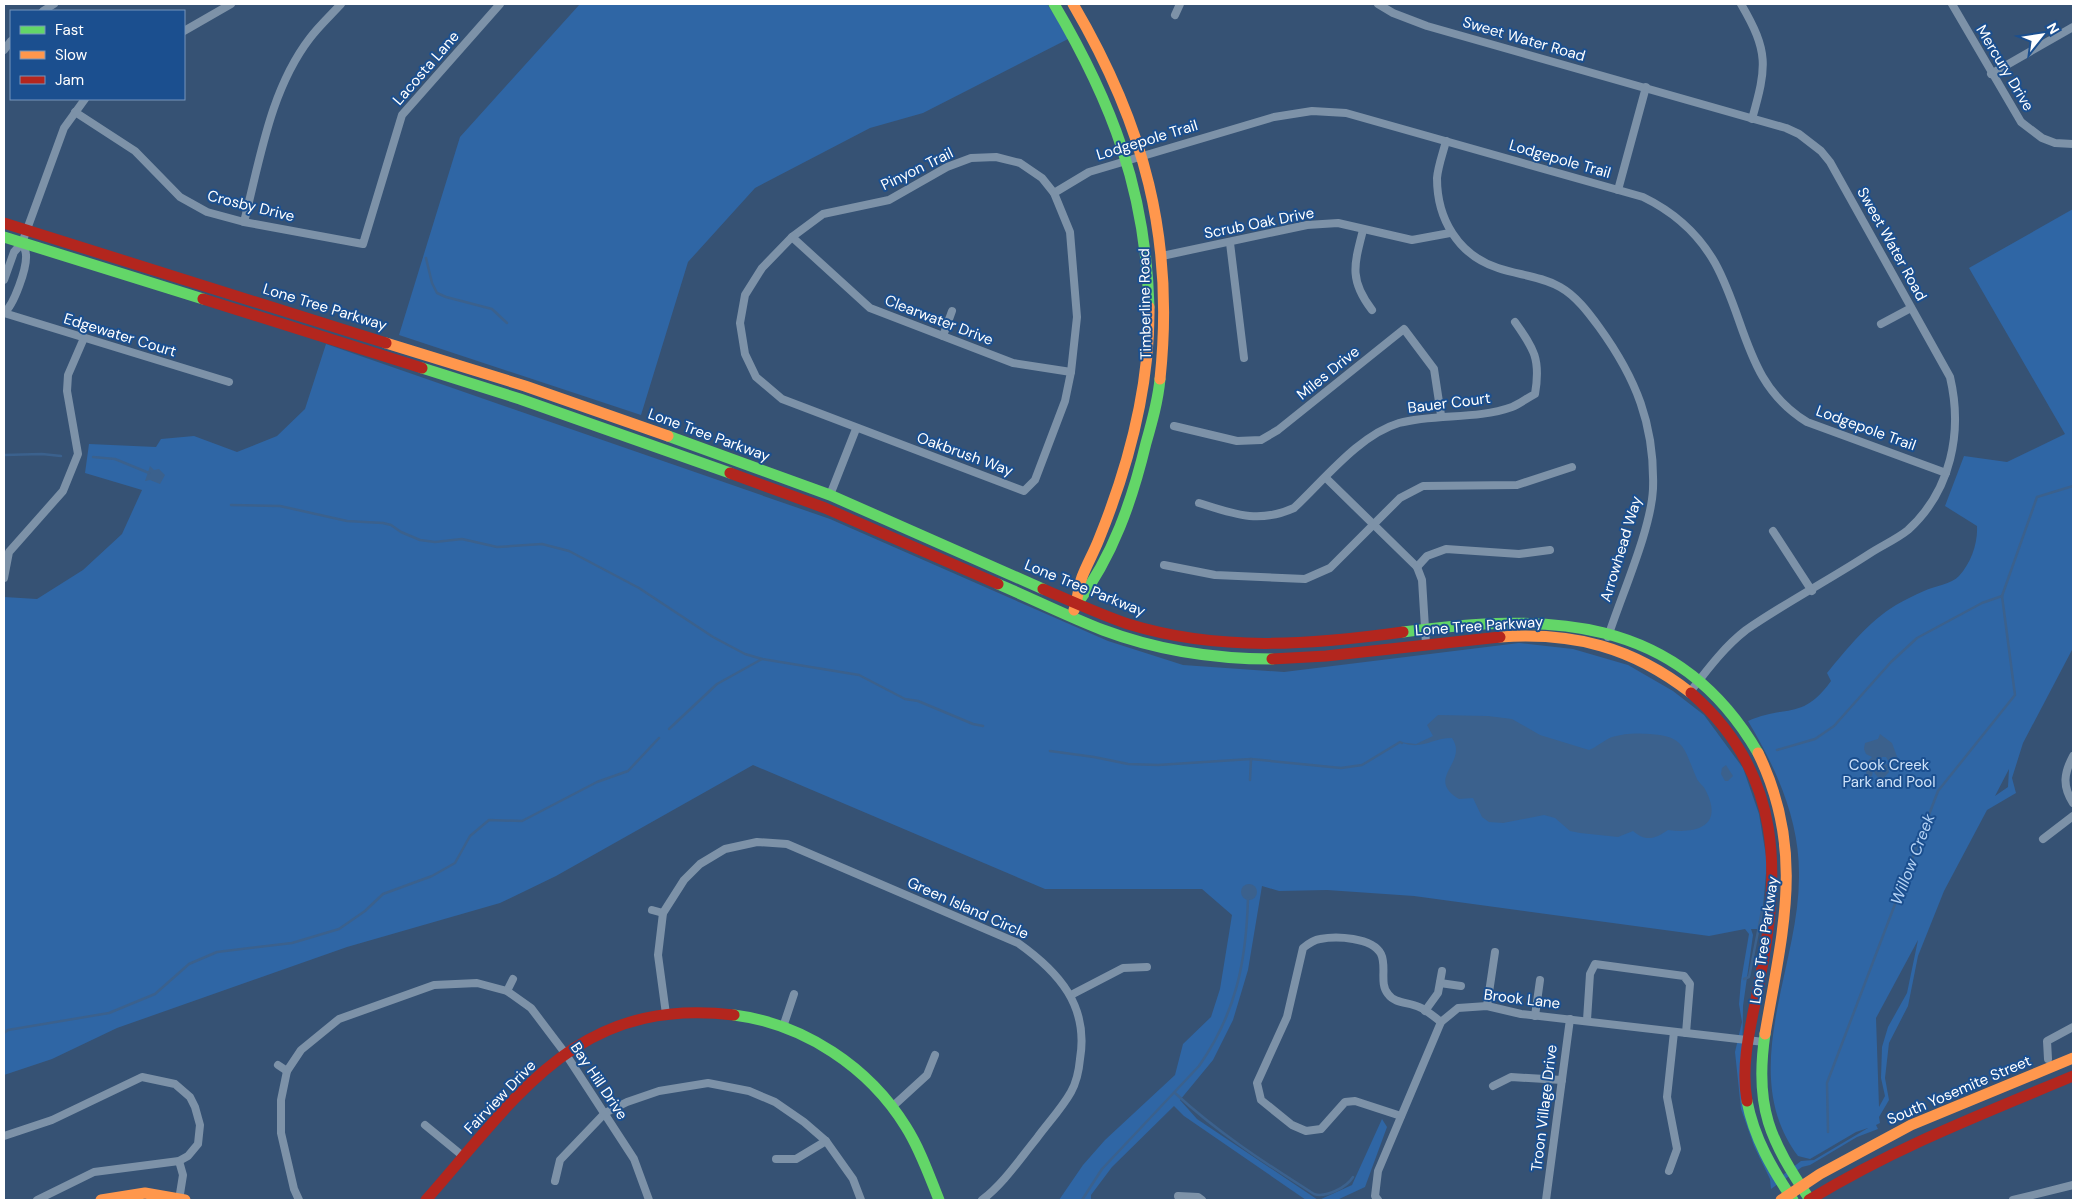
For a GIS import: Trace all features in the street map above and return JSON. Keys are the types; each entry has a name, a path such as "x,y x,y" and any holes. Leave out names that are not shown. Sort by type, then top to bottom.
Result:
{"street":[{"path":"185,30 231,4"},
{"path":"244,222 273,108 292,67 310,39 341,4"},
{"name":"Lacosta Lane","path":"363,244 402,116 500,4"},
{"name":"Timberline Road","path":"1054,4 1092,67 1117,127 1136,190 1148,258 1149,352 1140,414 1133,443 1108,516 1079,585 1077,604 1072,617"},
{"name":"Timberline Road","path":"1073,4 1106,61 1121,95 1142,155 1162,256 1162,353 1159,386 1139,475 1129,506 1093,584 1077,604"},
{"path":"1175,16 1180,4"},
{"name":"Sweet Water Road","path":"1378,4 1393,13 1427,26 1646,87 1799,134 1821,151 1830,162 1950,377 1955,398 1956,434 1946,473 1940,489 1930,504 1907,530 1746,631 1712,663 1690,692"},
{"path":"1741,4 1753,24 1764,56 1762,85 1752,119"},
{"name":"Mercury Drive","path":"1952,4 1991,74 2021,122 2031,132 2055,143 2073,144"},
{"path":"1991,74 2073,27"},
{"path":"1618,190 1646,87"},
{"path":"4,280 14,252 22,243 64,128 84,100"},
{"name":"Lodgepole Trail","path":"1054,193 1089,172 1142,155 1274,117 1312,111 1346,113 1643,197 1664,207 1684,223 1700,241 1715,264 1760,375 1789,411 1807,422 1946,473"},
{"name":"Crosby Drive","path":"75,112 134,151 180,197 207,212 244,222 363,244"},
{"name":"Arrowhead Way","path":"1446,141 1437,176 1438,196 1450,232 1467,252 1483,261 1498,268 1544,280 1559,286 1573,296 1619,355 1638,395 1651,444 1653,490 1639,544 1605,646"},
{"name":"Pinyon Trail","path":"856,429 782,399 756,377 745,354 740,323 745,295 762,268 792,237 823,214 889,200 947,167 971,158 996,157 1020,163 1042,178 1054,193"},
{"name":"Oakbrush Way","path":"856,429 1024,491 1035,480 1065,401 1071,372 1077,317 1070,232 1054,193"},
{"name":"Lone Tree Parkway","path":"4,223 525,386 830,495 1077,604 1139,628 1203,642 1234,644 1308,643 1424,630 1536,621 1584,626 1609,633 1655,652 1698,681 1732,714 1749,739 1774,788 1782,815 1788,848 1787,904 1761,1071 1764,1111 1780,1154 1810,1200"},
{"name":"Scrub Oak Drive","path":"1162,256 1230,243 1307,225 1338,223 1412,240 1450,232"},
{"path":"1364,230 1355,263 1359,293 1372,310"},
{"name":"Clearwater Drive","path":"792,237 870,308 1013,363 1071,372"},
{"name":"Lone Tree Parkway","path":"4,238 520,399 825,507 1072,617 1135,642 1201,656 1226,658 1309,658 1426,644 1536,635 1581,640 1605,646 1649,665 1690,692 1727,732 1750,768 1769,822 1774,850 1772,902 1748,1041 1745,1093 1750,1116 1768,1160 1788,1198"},
{"path":"4,313 11,307 26,256 22,243"},
{"path":"1230,243 1244,358"},
{"path":"1881,324 1911,308"},
{"path":"943,336 952,311"},
{"name":"Edgewater Court","path":"4,313 229,382"},
{"name":"Bauer Court","path":"1199,503 1236,514 1270,517 1294,508 1365,440 1398,423 1441,415 1492,412 1513,406 1535,394 1539,372 1532,346 1515,322"},
{"name":"Miles Drive","path":"1174,426 1237,441 1261,440 1278,430 1404,329 1434,369 1441,415"},
{"path":"4,578 9,552 63,491 78,454 67,391 68,375 84,338"},
{"path":"830,495 856,429"},
{"path":"1164,565 1215,575 1305,579 1330,568 1400,498 1423,486 1517,484 1572,467"},
{"path":"1326,478 1417,567 1422,580 1426,644"},
{"path":"1772,531 1812,590"},
{"path":"1417,567 1427,556 1446,548 1519,554 1550,550"},
{"path":"2073,756 2064,772 2066,794 2073,803"},
{"path":"2043,839 2073,816"},
{"name":"Green Island Circle","path":"666,1014 658,955 663,913 684,880 700,864 725,849 757,842 787,844 1018,943 1042,960 1071,995 1080,1021 1082,1046 1079,1069 1072,1091 999,1188 982,1200"},
{"path":"652,910 663,913"},
{"path":"1378,1200 1375,1196 1378,1171 1441,1022 1420,1007 1395,1000 1387,994 1384,983 1385,965 1380,952 1368,943 1339,938 1312,941 1303,948 1287,1017 1257,1083 1261,1100 1292,1125 1306,1130 1322,1129 1345,1102 1355,1101 1401,1116"},
{"path":"1487,1006 1495,952"},
{"path":"1587,1020 1590,974 1595,964 1684,976 1690,984 1686,1033"},
{"path":"1071,995 1123,968 1148,967"},
{"path":"1425,1011 1438,993 1442,971"},
{"path":"507,991 513,979"},
{"path":"1536,1016 1540,980"},
{"name":"Bay Hill Drive","path":"299,1200 294,1189 281,1133 281,1100 287,1070 301,1050 340,1019 434,985 477,983 507,991 531,1008 565,1053 634,1159 649,1200"},
{"path":"1440,983 1461,986"},
{"path":"782,1027 794,994"},
{"name":"Brook Lane","path":"1441,1022 1458,1008 1487,1006 1536,1016 1587,1020 1764,1042"},
{"name":"Fairview Drive","path":"426,1200 527,1086 565,1053 598,1034 633,1021 666,1014 714,1011 753,1018 782,1027 820,1044 846,1060 892,1107 914,1141 939,1200"},
{"name":"Troon Village Drive","path":"1546,1200 1570,1019"},
{"path":"2048,1059 2047,1041 2073,1027"},
{"path":"1669,1171 1678,1149 1667,1097 1674,1032"},
{"path":"892,1107 927,1075 935,1055"},
{"name":"South Yosemite Street","path":"1788,1198 1801,1186 1910,1125 2073,1058"},
{"path":"278,1065 287,1070"},
{"name":"South Yosemite Street","path":"1810,1200 1848,1176 1918,1140 2073,1076"},
{"path":"4,1136 52,1120 142,1077 176,1084 190,1097 196,1107 200,1125 198,1144 188,1156 179,1161 94,1172 37,1200"},
{"path":"1493,1086 1512,1077 1562,1080"},
{"path":"555,1181 560,1160 605,1114 627,1102 659,1091 708,1083 749,1091 775,1102 826,1141 853,1180 861,1200"},
{"path":"425,1124 464,1158"},
{"path":"776,1159 796,1159 826,1141"},
{"path":"101,1200 145,1193 181,1200 184,1175 179,1161"},
{"path":"2013,1200 2073,1186"},
{"path":"1178,1196 1198,1197 1202,1200"}],"green space":[{"path":"580,4 1047,4 1070,38 923,113 870,128 755,188 688,262 641,415 399,335 460,137"},
{"name":"Cook Creek Park and Pool","path":"2073,209 2073,648 2023,743 2012,778 2016,793 1987,810 1944,891 1918,956 1908,1006 1889,1043 1885,1078 1889,1100 1879,1117 1880,1123 1876,1125 1878,1129 1857,1137 1810,1165 1802,1167 1771,1189 1770,1179 1754,1146 1741,1109 1735,1052 1742,1022 1739,1004 1749,934 1745,929 1709,936 1414,896 1327,890 1279,891 1262,886 1248,970 1233,1020 1213,1060 1180,1100 1197,1119 1318,1200 1306,1200 1184,1116 1174,1106 1112,1167 1091,1195 1091,1200 1059,1200 1083,1165 1105,1140 1175,1075 1183,1044 1211,1017 1220,989 1232,915 1202,889 1045,889 753,765 556,876 500,903 347,947 117,1028 52,1059 4,1075 4,597 37,599 83,570 122,534 142,490 85,473 89,444 156,447 161,439 194,436 237,452 277,436 305,409 326,344 830,519 1108,641 1183,665 1284,672 1519,643 1573,649 1628,665 1673,691 1704,715 1743,768 1759,814 1767,862 1761,929 1751,929 1753,935 1743,1006 1742,1081 1775,1181 1801,1161 1814,1160 1868,1128 1856,1132 1810,1159 1798,1156 1780,1124 1772,1090 1771,1056 1775,1020 1796,912 1799,877 1798,856 1791,815 1777,776 1748,721 1773,713 1793,710 1811,702 1821,694 1831,681 1827,673 1842,654 1877,619 1896,605 1928,589 1952,581 1959,576 1973,552 1977,526 1945,506 1964,456 2007,462 2065,434 1969,268","holes":["2009,769 2008,787 1995,796","1918,940 1907,993 1888,1027 1882,1047 1881,1078 1885,1096 1879,1107 1876,1018"]},
{"path":"1382,1119 1387,1127 1365,1187 1337,1200 1319,1200 1352,1185"}],"shaded area":[{"path":"150,466 154,470 159,469 165,475 160,484 150,480 145,481"},
{"path":"1438,715 1488,716 1512,719 1540,735 1589,750 1612,737 1626,734 1662,735 1671,738 1682,746 1697,779 1706,791 1711,803 1712,812 1710,819 1705,825 1698,828 1679,831 1668,830 1659,836 1650,838 1642,837 1633,831 1618,837 1570,831 1555,818 1544,815 1503,823 1489,822 1482,817 1473,798 1459,799 1449,791 1446,777 1455,755 1456,747 1452,738 1421,745 1400,742 1416,744 1433,736 1427,725"},
{"path":"1880,734 1892,743 1899,762 1889,762 1886,757 1882,757 1881,761 1885,765 1887,764 1889,772 1881,781 1873,771 1872,776 1867,778 1865,765 1872,767 1867,762 1872,757 1866,754 1864,749 1865,743 1878,739"},
{"path":"1726,765 1733,776 1728,781 1725,781 1721,774 1722,768"},
{"path":"1246,884 1252,884 1257,889 1255,898 1246,900 1241,895 1241,889"}],"waterway":[{"path":"426,258 432,283 437,293 492,309 507,323"},
{"path":"4,455 42,454 61,456"},
{"path":"93,457 115,459 149,473"},
{"name":"Willow Creek","path":"1828,1132 1827,1083 1938,791 2015,695 2002,596 2037,497 2073,486"},
{"path":"231,505 280,506 347,521 383,523 391,525 401,532 420,540 435,542 462,539 497,547 542,544 569,551 639,588 713,637 745,654 762,659 859,675 905,699 918,701 973,724 983,726"},
{"path":"1777,750 1815,739 1834,726 1891,662 1917,638 1982,603 2002,596"},
{"path":"669,729 717,684 762,659"},
{"path":"4,1033 8,1030 109,1013 155,994 189,964 217,952 292,943 339,929 365,911 383,894 432,876 455,863 470,836 489,820 522,821 597,782 628,771 659,738"},
{"path":"1050,751 1128,764 1158,765 1251,759 1341,768 1362,765 1400,742 1402,743"},
{"path":"1250,780 1251,759"},
{"path":"1082,1200 1102,1169 1199,1066 1212,1046 1222,1027 1237,987 1245,945 1248,899"},
{"path":"1744,979 1749,977 1762,911"},
{"path":"1175,1093 1225,1134 1314,1194 1319,1195 1336,1191 1353,1177"}],"traffic: fast":[{"path":"1054,4 1093,76 1109,112 1122,149 1133,186 1141,225 1149,307"},
{"path":"4,237 203,299"},
{"path":"422,368 520,399 730,473"},
{"path":"1077,604 1101,567 1128,507 1153,419 1160,379"},
{"path":"668,436 830,495 1043,589"},
{"path":"998,584 1090,625 1144,643 1207,655 1272,659"},
{"path":"1403,632 1507,623 1556,625 1603,633 1648,648 1688,672 1725,707 1758,753"},
{"path":"734,1015 760,1020 785,1028 809,1039 832,1052 873,1085 891,1105 911,1135 939,1200"},
{"path":"1765,1034 1762,1083 1768,1122 1775,1141 1810,1200"},
{"path":"1747,1101 1754,1128 1765,1153 1793,1200"}],"traffic: slow":[{"path":"1073,4 1098,49 1119,94 1136,139 1149,184 1158,230 1163,278 1160,379"},
{"path":"1074,610 1082,577 1099,539 1120,483 1136,425 1146,367 1149,307"},
{"path":"386,343 525,386 668,436"},
{"path":"1500,637 1553,637 1601,646 1647,664 1691,693"},
{"path":"1758,753 1773,789 1782,824 1786,858 1783,927 1765,1034"},
{"path":"1781,1200 1820,1174 1911,1125 2073,1058"},
{"path":"101,1200 145,1193 185,1200"}],"traffic: jam":[{"path":"4,223 386,343"},
{"path":"203,299 422,368"},
{"path":"730,473 825,508 998,584"},
{"path":"1043,589 1128,624 1196,639 1230,642 1299,643 1403,632"},
{"path":"1272,659 1326,656 1500,637"},
{"path":"1691,693 1722,724 1744,757 1759,791 1768,827 1772,865 1771,903 1746,1057 1745,1086 1747,1101"},
{"path":"426,1200 522,1091 556,1061 592,1038 633,1021 679,1013 734,1015"},
{"path":"1809,1200 1841,1181 1906,1148 2073,1076"}]}
